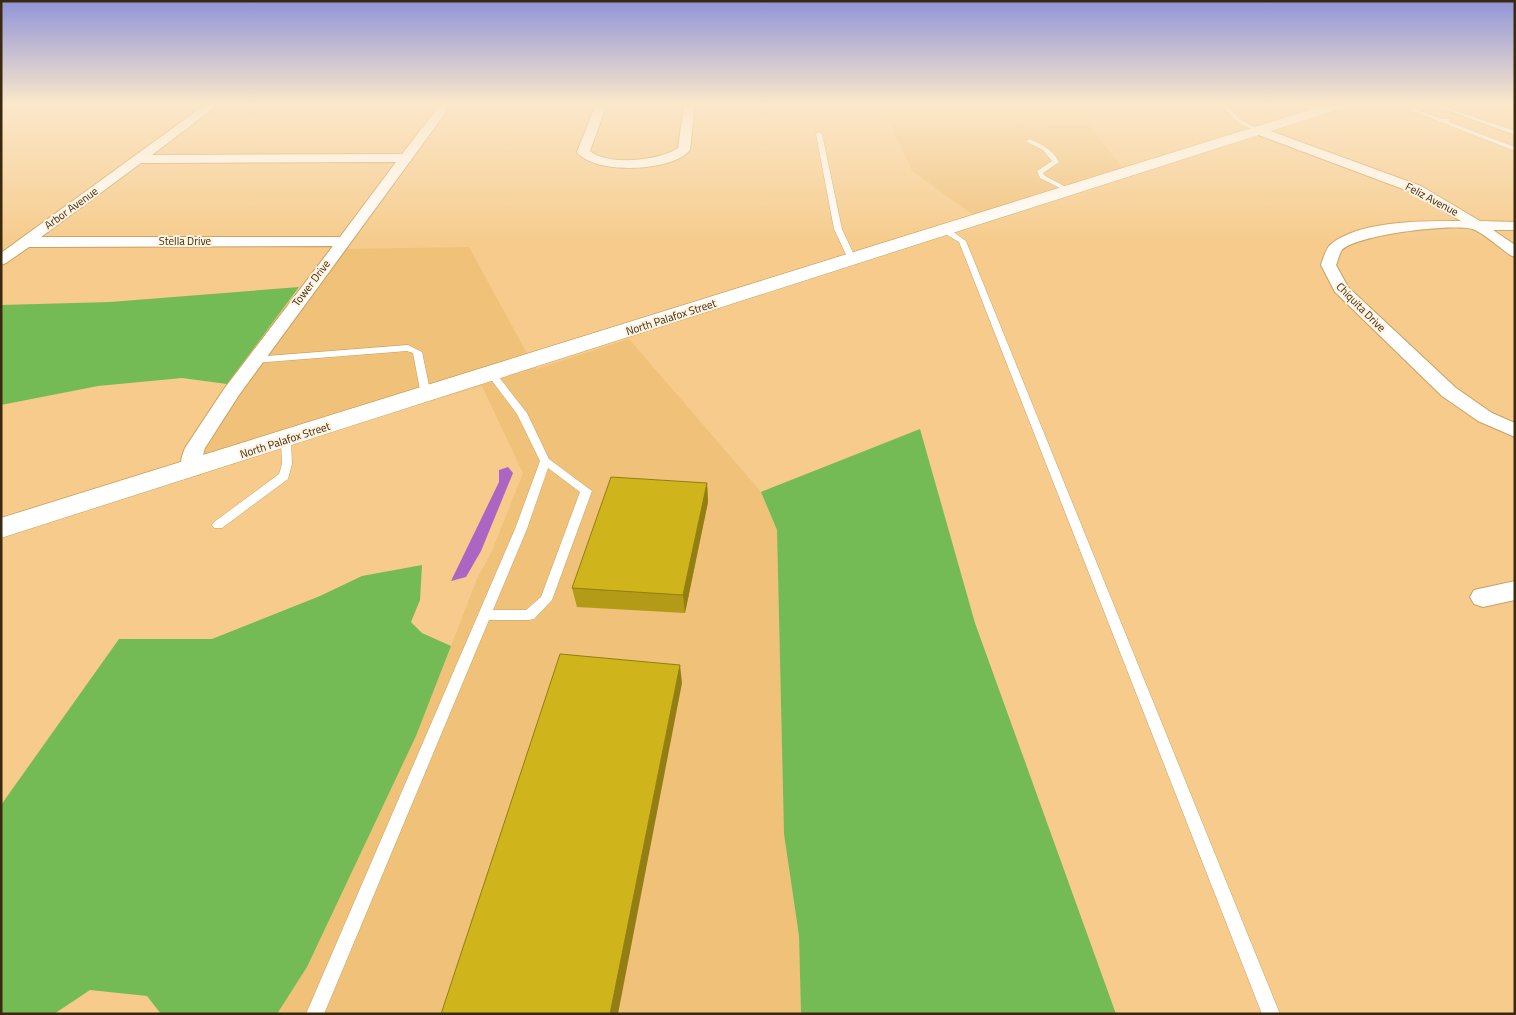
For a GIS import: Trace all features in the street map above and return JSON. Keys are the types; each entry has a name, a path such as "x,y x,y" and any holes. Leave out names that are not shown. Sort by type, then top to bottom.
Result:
{"main road":[{"name":"North Palafox Street","path":"1,528 286,440 1190,151"}],"street":[{"name":"Arbor Avenue","path":"1,260 148,151"},
{"name":"Tower Drive","path":"192,469 191,459 195,448 254,360 410,151"},
{"path":"584,151 586,155 608,162 646,162 665,160 681,151"},
{"name":"Feliz Avenue","path":"1315,151 1408,186 1441,202 1515,252"},
{"path":"138,159 405,158"},
{"name":"Chiquita Drive","path":"1515,226 1477,225 1366,233 1340,242 1327,259 1327,267 1332,278 1341,288 1449,392 1485,417 1515,431"},
{"name":"Stella Drive","path":"26,242 343,240"},
{"path":"1483,597 1515,590"}],"lane":[{"path":"822,151 838,230 852,259"},
{"path":"1047,151 1053,156 1056,162 1039,172 1042,177 1068,190"},
{"path":"945,230 962,241 1271,1014"},
{"path":"254,360 408,348 417,352 426,395"},
{"path":"484,615 528,615 546,600 586,490 545,461 522,413 492,374"},
{"path":"218,525 284,476 287,464 286,440"},
{"path":"315,1014 521,530 545,461"}],"shaded area":[{"path":"903,151 1110,151 1124,169 975,216 912,171"},
{"path":"469,247 529,357 203,456 241,392 345,249"},
{"path":"629,339 761,492 777,530 784,834 799,936 801,1014 277,1014 307,967 416,736 477,579 492,551 523,473 482,386 344,427 534,366 536,369"},
{"path":"508,467 513,473 481,551 466,577 451,581 499,482 499,470"}],"green space":[{"path":"299,287 227,384 182,378 98,386 1,405 1,305 110,302"},
{"path":"920,429 975,623 1116,1014 801,1014 799,936 784,834 777,530 761,492"},
{"path":"422,565 420,600 411,622 422,633 451,646 416,736 307,967 277,1014 161,1014 147,996 90,990 54,1014 1,1014 1,805 119,639 212,639 320,596 362,576"}],"building":[{"path":"611,477 707,483 683,595 572,588"},
{"path":"560,654 680,665 610,1014 441,1014"}]}
